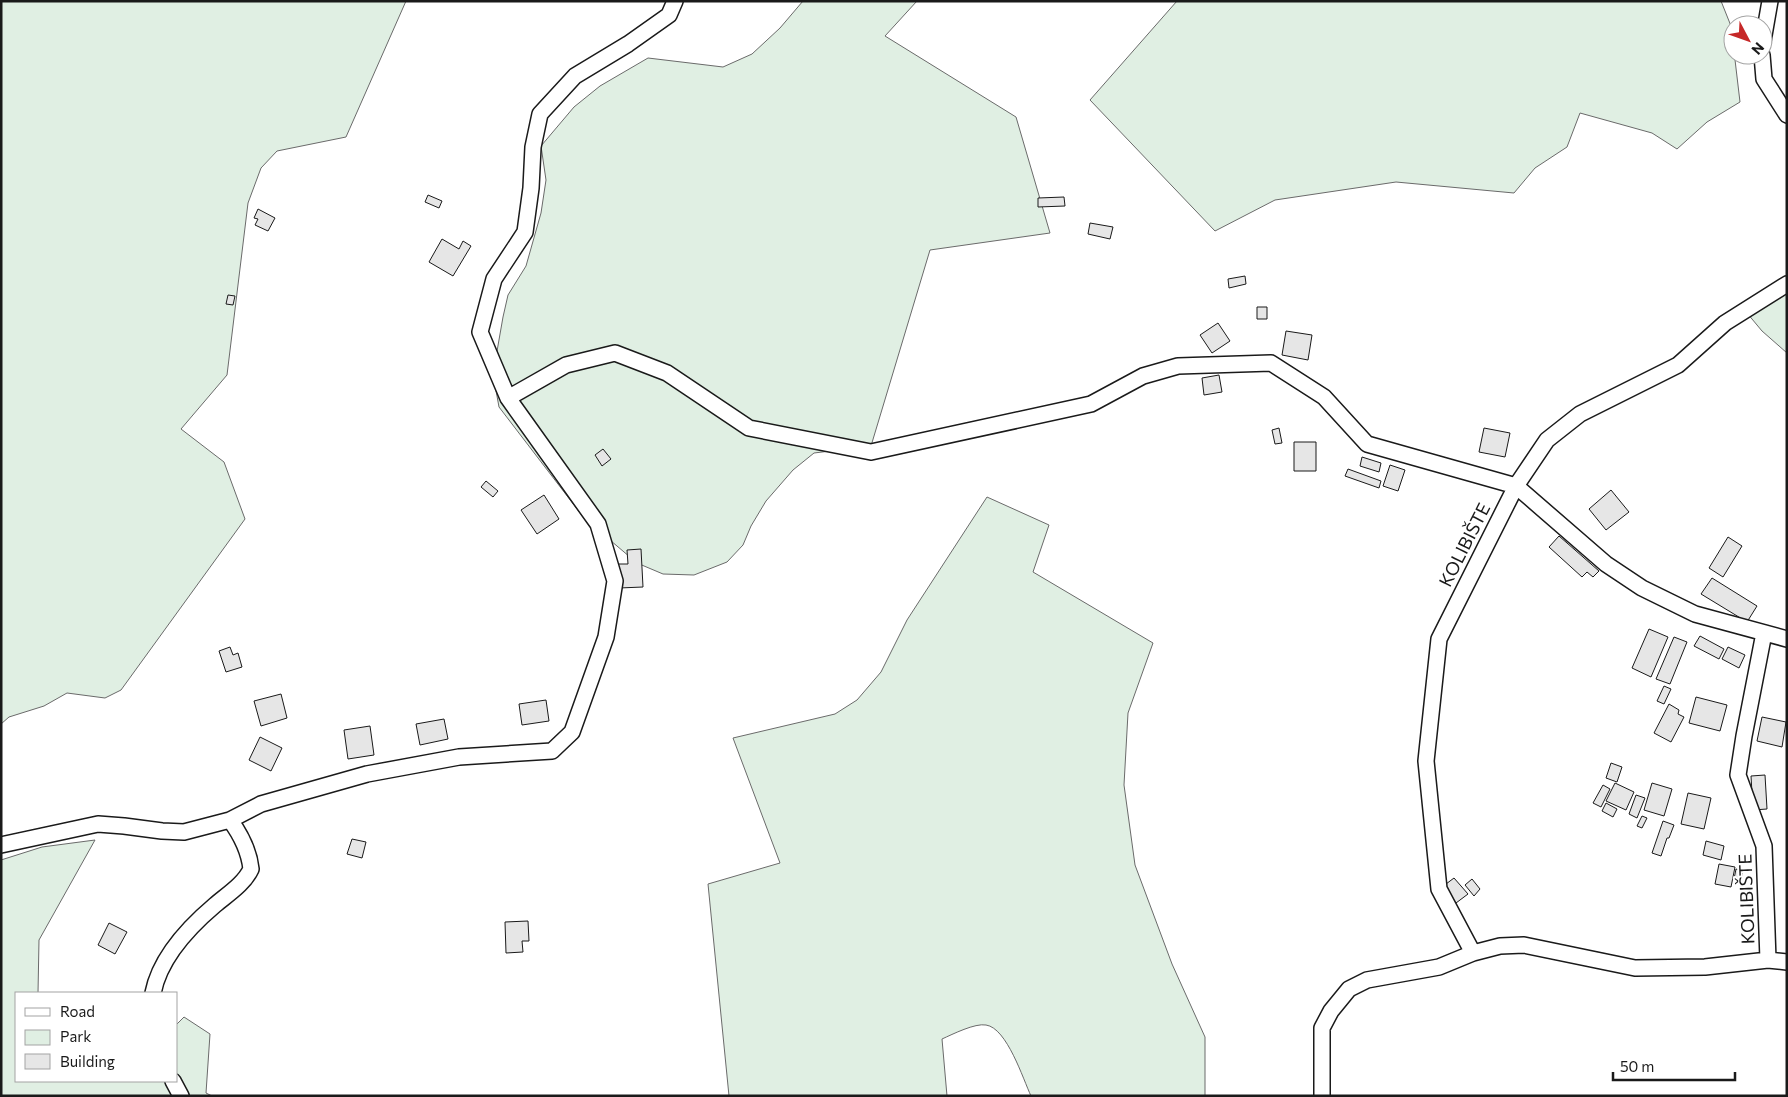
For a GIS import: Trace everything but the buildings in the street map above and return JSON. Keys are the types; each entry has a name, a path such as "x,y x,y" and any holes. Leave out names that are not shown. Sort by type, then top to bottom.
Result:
{"street":[{"path":"1,846 98,824 184,832 230,820 261,804 366,774 459,757 552,751 572,732 606,638 615,581 598,524 508,398 480,332 494,279 525,232 531,188 533,146 540,114 575,76 628,44 669,15 675,1"},
{"path":"1768,15 1770,1"},
{"path":"1763,65 1764,79 1787,115"},
{"name":"KOLIBIŠTE","path":"1473,953 1439,889 1426,761 1439,639 1516,486 1547,440 1580,414 1678,365 1725,323 1787,284"},
{"path":"508,398 566,365 615,353 667,373 748,428 871,452 1091,404 1143,376 1178,366 1271,363 1324,397 1366,444 1516,486 1606,564 1642,588 1695,614 1787,639"},
{"name":"KOLIBIŠTE","path":"1764,633 1738,775 1764,846 1768,960"},
{"path":"154,992 163,967 179,941 199,918 240,884 251,869 249,857 240,832 230,820"},
{"path":"1322,1096 1322,1028 1330,1011 1349,989 1367,980 1440,967 1473,953 1500,946 1524,945 1636,968 1705,967 1768,960 1787,962"},
{"path":"174,1082 182,1096"}],"green space":[{"path":"1,1 406,1 346,137 277,151 261,168 248,203 227,375 181,429 224,462 245,519 121,690 105,698 67,693 44,706 9,717 1,724"},
{"path":"803,1 917,1 885,36 1016,117 1050,233 930,250 871,446 814,453 793,470 766,501 751,526 743,545 727,562 694,575 663,574 637,563 584,518 499,407 493,374 508,295 526,266 541,213 546,180 541,146 574,107 600,86 648,58 723,67 752,54 780,28"},
{"path":"1177,1 1721,1 1727,15 1723,15 1723,65 1736,65 1740,102 1707,122 1677,149 1652,133 1580,113 1567,147 1535,168 1514,193 1396,182 1275,200 1215,231 1090,100"},
{"path":"1787,286 1787,353 1762,331 1747,313"},
{"path":"987,497 1049,525 1033,572 1153,643 1128,713 1124,785 1135,865 1172,964 1205,1037 1205,1096 1031,1096 1019,1067 1001,1035 994,1028 981,1025 964,1029 942,1039 947,1096 729,1096 708,884 780,863 733,738 835,714 857,700 881,672 907,620"},
{"path":"95,840 39,940 38,992 15,992 15,1082 178,1082 178,1023 184,1017 210,1034 206,1093 212,1096 1,1096 1,860 42,847"}]}
